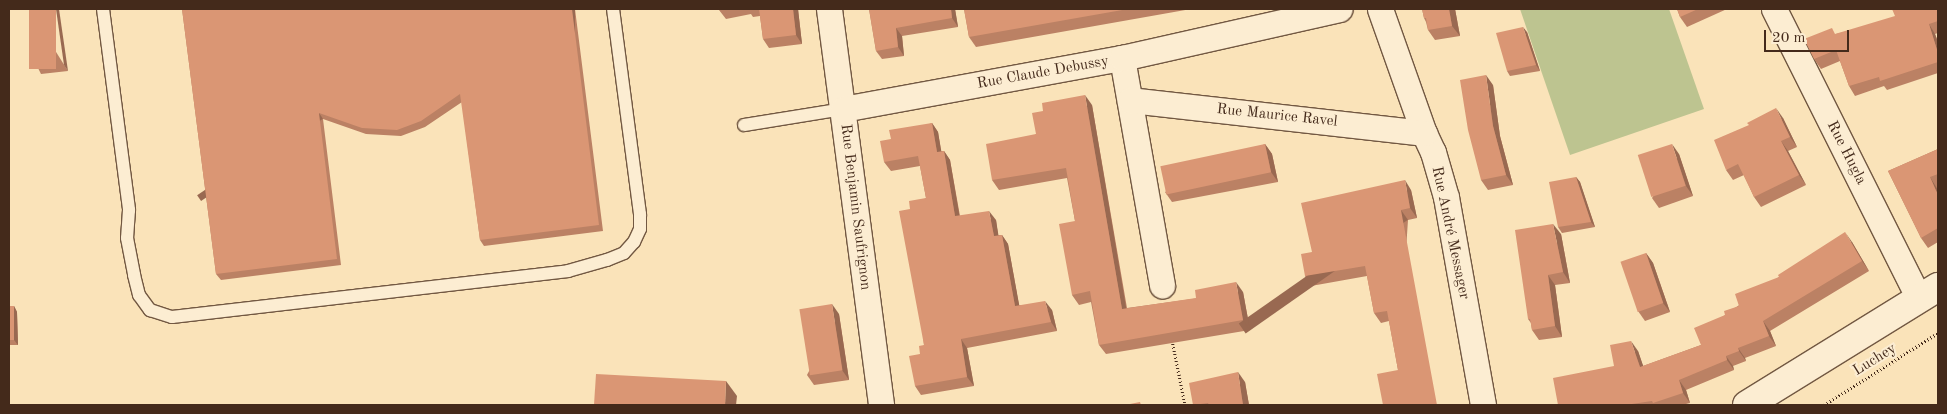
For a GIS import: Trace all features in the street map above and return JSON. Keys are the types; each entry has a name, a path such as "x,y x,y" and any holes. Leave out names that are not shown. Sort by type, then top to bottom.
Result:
{"street":[{"name":"Rue Benjamin Saufrignon","path":"829,9 880,405"},
{"name":"Rue Claude Debussy","path":"843,109 1122,58 1340,9"},
{"name":"Rue André Messager","path":"1380,9 1424,133 1433,152 1446,197 1483,405"},
{"name":"Rue Hugla","path":"1774,9 1929,293"},
{"path":"1122,58 1162,286"},
{"name":"Rue Maurice Ravel","path":"1130,100 1424,133"},
{"path":"1747,405 1929,293"}],"lane":[{"path":"103,9 129,210 128,238 134,275 139,295 150,310 172,317 568,271 624,253 634,242 640,229 640,214 613,9"},
{"name":"Rue Claude Debussy","path":"744,125 843,109"}],"path":[{"path":"1171,332 1185,405"},
{"name":"Luchey","path":"1824,405 1938,333"}],"green space":[{"path":"1520,9 1669,9 1704,109 1570,155"}],"building":[{"path":"29,9 56,9 56,69 29,69"},
{"path":"182,9 572,9 599,225 480,240 460,94 421,121 397,130 362,128 319,113 337,259 216,274"},
{"path":"759,9 793,9 796,35 763,39"},
{"path":"869,9 951,9 952,18 896,28 898,47 876,51"},
{"path":"964,9 1128,9 969,37"},
{"path":"1422,9 1449,9 1452,26 1428,30"},
{"path":"1677,9 1698,9 1680,17"},
{"path":"1892,9 1938,9 1938,21 1929,24 1938,53 1938,62 1880,81 1879,77 1849,86 1836,50 1814,59 1804,39 1832,28 1835,34 1895,16"},
{"path":"1523,27 1536,65 1507,71 1496,33"},
{"path":"1486,75 1493,126 1506,175 1481,180 1468,130 1460,80"},
{"path":"1085,95 1122,309 1196,298 1195,290 1236,282 1243,320 1099,345 1090,291 1072,295 1059,224 1075,221 1066,168 992,180 986,144 1036,134 1032,113 1043,111 1042,103"},
{"path":"1776,108 1790,137 1781,141 1799,175 1754,197 1738,164 1726,170 1714,140 1749,125 1747,123"},
{"path":"932,123 937,152 944,151 955,216 989,211 994,236 1002,235 1015,306 1045,301 1051,322 961,339 967,377 915,386 909,356 920,354 919,346 924,345 899,211 910,209 909,201 926,198 918,156 884,162 880,141 891,139 889,130"},
{"path":"1265,144 1271,172 1166,195 1160,166"},
{"path":"1672,144 1686,186 1651,197 1638,155"},
{"path":"1938,149 1938,174 1930,177 1938,195 1938,228 1921,238 1888,171"},
{"path":"1576,177 1591,222 1558,227 1549,182"},
{"path":"1405,180 1410,208 1401,210 1437,405 1383,405 1377,374 1398,370 1387,311 1374,313 1365,266 1305,276 1301,254 1312,252 1301,203"},
{"path":"1553,224 1563,272 1548,275 1555,326 1532,330 1530,319 1528,319 1515,230"},
{"path":"1845,232 1862,261 1763,321 1769,336 1738,348 1739,351 1726,356 1727,360 1679,380 1683,393 1653,403 1652,401 1625,405 1558,405 1553,378 1614,366 1610,345 1631,341 1640,367 1701,345 1694,328 1725,315 1724,311 1739,306 1735,294 1779,277 1778,275"},
{"path":"1646,253 1663,303 1638,312 1620,262"},
{"path":"832,304 842,370 810,375 799,309"},
{"path":"9,306 14,306 14,340 9,340"},
{"path":"1238,372 1243,405 1209,405 1208,403 1193,405 1189,383"},
{"path":"596,374 726,381 725,405 594,405"},
{"path":"1140,402 1141,405 1125,405"}]}
